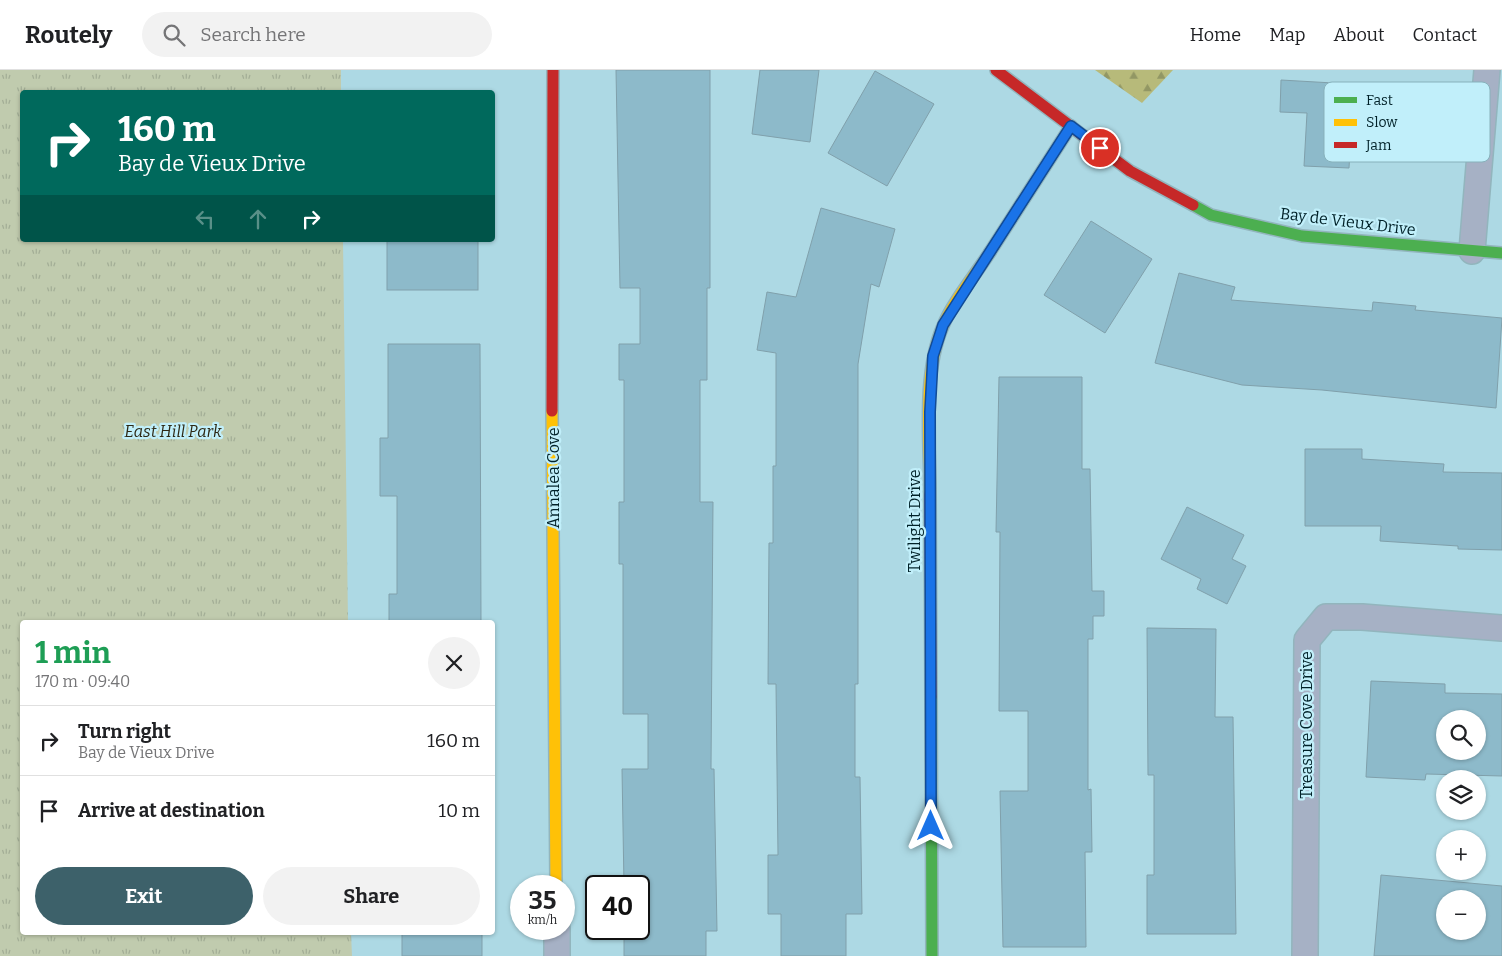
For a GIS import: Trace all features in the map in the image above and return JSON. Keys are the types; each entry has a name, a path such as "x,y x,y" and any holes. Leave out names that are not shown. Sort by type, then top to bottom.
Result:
{"street":[{"name":"Annalea Cove","path":"553,70 552,520 556,875"},
{"name":"Bay de Vieux Drive","path":"996,70 1130,171 1211,215 1302,236 1502,253"},
{"name":"Twilight Drive","path":"932,956 930,412 933,356 943,325 1071,126"},
{"path":"1472,251 1479,162"},
{"name":"Treasure Cove Drive","path":"1305,956 1307,640 1326,617 1362,617 1502,628"},
{"path":"557,940 557,956"}],"green space":[{"name":"East Hill Park","path":"0,70 341,70 341,90 20,90 20,242 343,242 348,620 20,620 20,935 351,935 352,956 0,956"},
{"path":"1095,70 1173,70 1142,103"}],"building":[{"path":"616,70 710,70 710,288 707,288 707,380 700,380 700,502 713,502 711,769 714,769 717,931 706,931 706,956 624,956 624,940 650,940 650,875 624,875 622,769 648,769 648,714 623,714 623,564 619,564 619,502 624,502 624,380 619,380 619,344 640,344 640,288 620,288"},
{"path":"760,70 819,70 810,142 752,134"},
{"path":"875,71 934,104 887,186 828,153"},
{"path":"1281,80 1324,82 1324,162 1349,162 1349,168 1304,166 1307,113 1280,112"},
{"path":"821,208 895,229 879,287 871,284 858,364 858,684 855,684 855,777 860,777 862,914 846,914 846,956 781,956 781,914 768,914 768,855 778,855 776,684 768,684 769,543 773,543 773,466 776,466 776,353 757,350 767,292 796,297"},
{"path":"1091,221 1152,259 1105,333 1044,295"},
{"path":"387,242 478,242 478,290 387,290"},
{"path":"1179,273 1235,287 1231,300 1372,311 1373,302 1416,306 1415,310 1502,318 1496,408 1322,390 1242,385 1155,363"},
{"path":"388,344 480,344 481,620 389,620 389,594 397,594 397,496 380,496 380,438 388,438"},
{"path":"999,377 1082,377 1082,469 1090,469 1092,591 1104,591 1104,616 1093,616 1093,639 1088,639 1088,790 1091,789 1092,852 1085,852 1086,947 1003,947 1000,791 1028,791 1028,711 999,711 1000,532 996,532"},
{"path":"1305,449 1362,449 1362,459 1444,464 1443,472 1502,473 1502,550 1458,549 1458,546 1380,541 1381,526 1305,526"},
{"path":"1187,507 1244,535 1232,559 1246,566 1227,604 1197,589 1201,579 1161,559"},
{"path":"1147,628 1216,629 1215,717 1233,717 1236,934 1147,934 1147,875 1154,875 1154,775 1148,775"},
{"path":"1371,681 1445,684 1445,693 1502,694 1502,776 1486,776 1486,770 1436,770 1436,774 1426,774 1425,780 1366,777"},
{"path":"1381,875 1502,886 1502,956 1374,956"},
{"path":"402,935 482,935 482,956 402,956"}],"traffic: fast":[{"path":"990,252 1071,126"},
{"path":"1193,205 1211,215 1302,236 1502,253"},
{"path":"931,697 932,956"}],"traffic: slow":[{"path":"930,494 929,408 932,365 936,345 952,308 990,252"},
{"path":"552,411 556,875"}],"traffic: jam":[{"path":"552,411 553,70"},
{"path":"996,70 1130,171 1193,205"},
{"path":"930,494 931,697"}],"route":[{"path":"931,826 930,412 933,356 943,325 1071,126 1100,148"}]}
